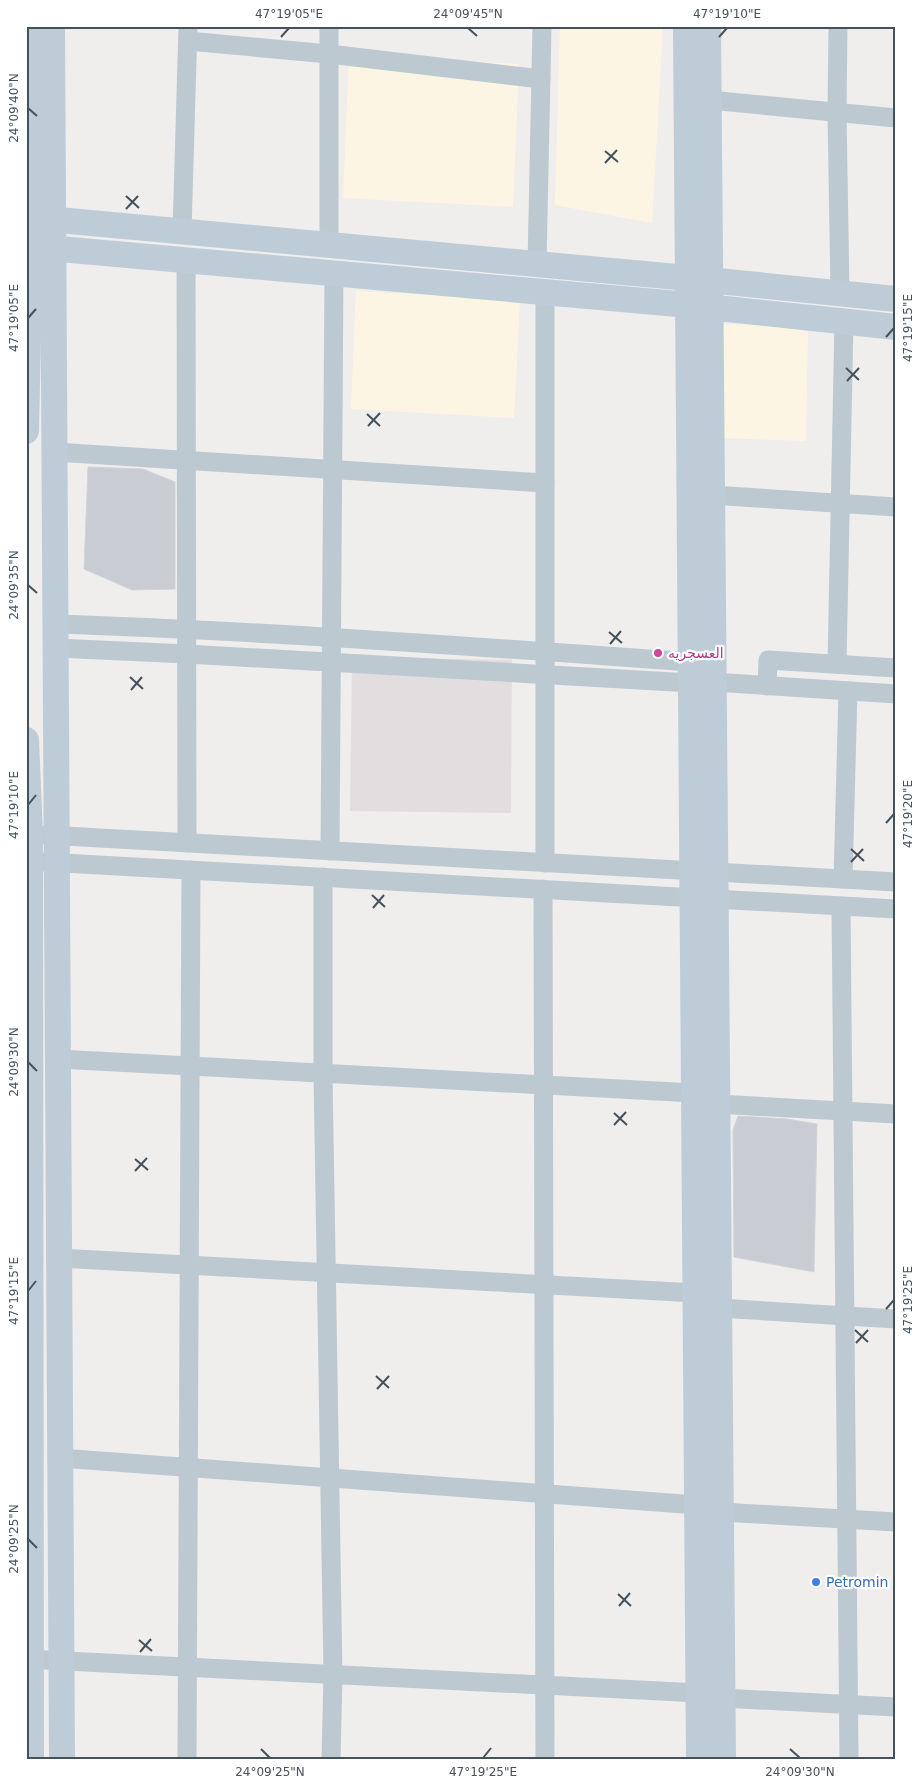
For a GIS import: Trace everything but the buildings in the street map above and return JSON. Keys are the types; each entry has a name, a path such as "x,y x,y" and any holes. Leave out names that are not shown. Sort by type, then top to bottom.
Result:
{"main road":[{"path":"30,26 37,247 55,452 62,1759"},
{"path":"36,218 52,26"},
{"path":"686,26 699,279"},
{"path":"708,26 708,100 699,279 698,676 704,872 706,1098 719,1308 709,1509"},
{"path":"36,218 896,299"},
{"path":"37,247 699,306 896,327"},
{"path":"26,431 37,247"},
{"path":"698,676 712,495 699,306"},
{"path":"26,740 28,834 28,1660 31,1759"},
{"path":"699,1759 710,1696 709,1509 696,1293 706,1098"},
{"path":"710,1696 723,1759"}],"street":[{"path":"329,26 330,245"},
{"path":"537,264 542,26"},
{"path":"838,26 837,112 840,293"},
{"path":"182,231 188,34 329,54 541,79"},
{"path":"708,100 896,118"},
{"path":"186,261 187,843"},
{"path":"330,851 334,274"},
{"path":"545,293 545,863"},
{"path":"836,664 844,321"},
{"path":"55,452 545,483"},
{"path":"712,495 896,507"},
{"path":"56,636 187,628 331,637 544,652 767,686 896,694"},
{"path":"56,636 187,654 331,663 545,675 698,676"},
{"path":"767,686 768,660 896,668"},
{"path":"843,880 848,691"},
{"path":"28,834 896,882"},
{"path":"28,861 896,909"},
{"path":"187,1759 190,870"},
{"path":"323,877 323,1074 333,1674 331,1759"},
{"path":"543,889 545,1759"},
{"path":"841,906 849,1759"},
{"path":"58,1059 544,1085 896,1114"},
{"path":"59,1258 696,1293"},
{"path":"719,1308 896,1319"},
{"path":"60,1458 896,1522"},
{"path":"28,1660 545,1685 896,1707"}],"shaded area":[{"path":"560,26 663,26 652,223 555,205"},
{"path":"349,56 519,64 513,207 343,198"},
{"path":"356,291 520,300 514,418 351,409"},
{"path":"719,324 808,326 806,441 717,438"},
{"path":"352,657 512,660 511,813 350,811"}],"place":[{"name":"العسجريه","path":"658,653"},
{"name":"Petromin","path":"816,1582"}]}
